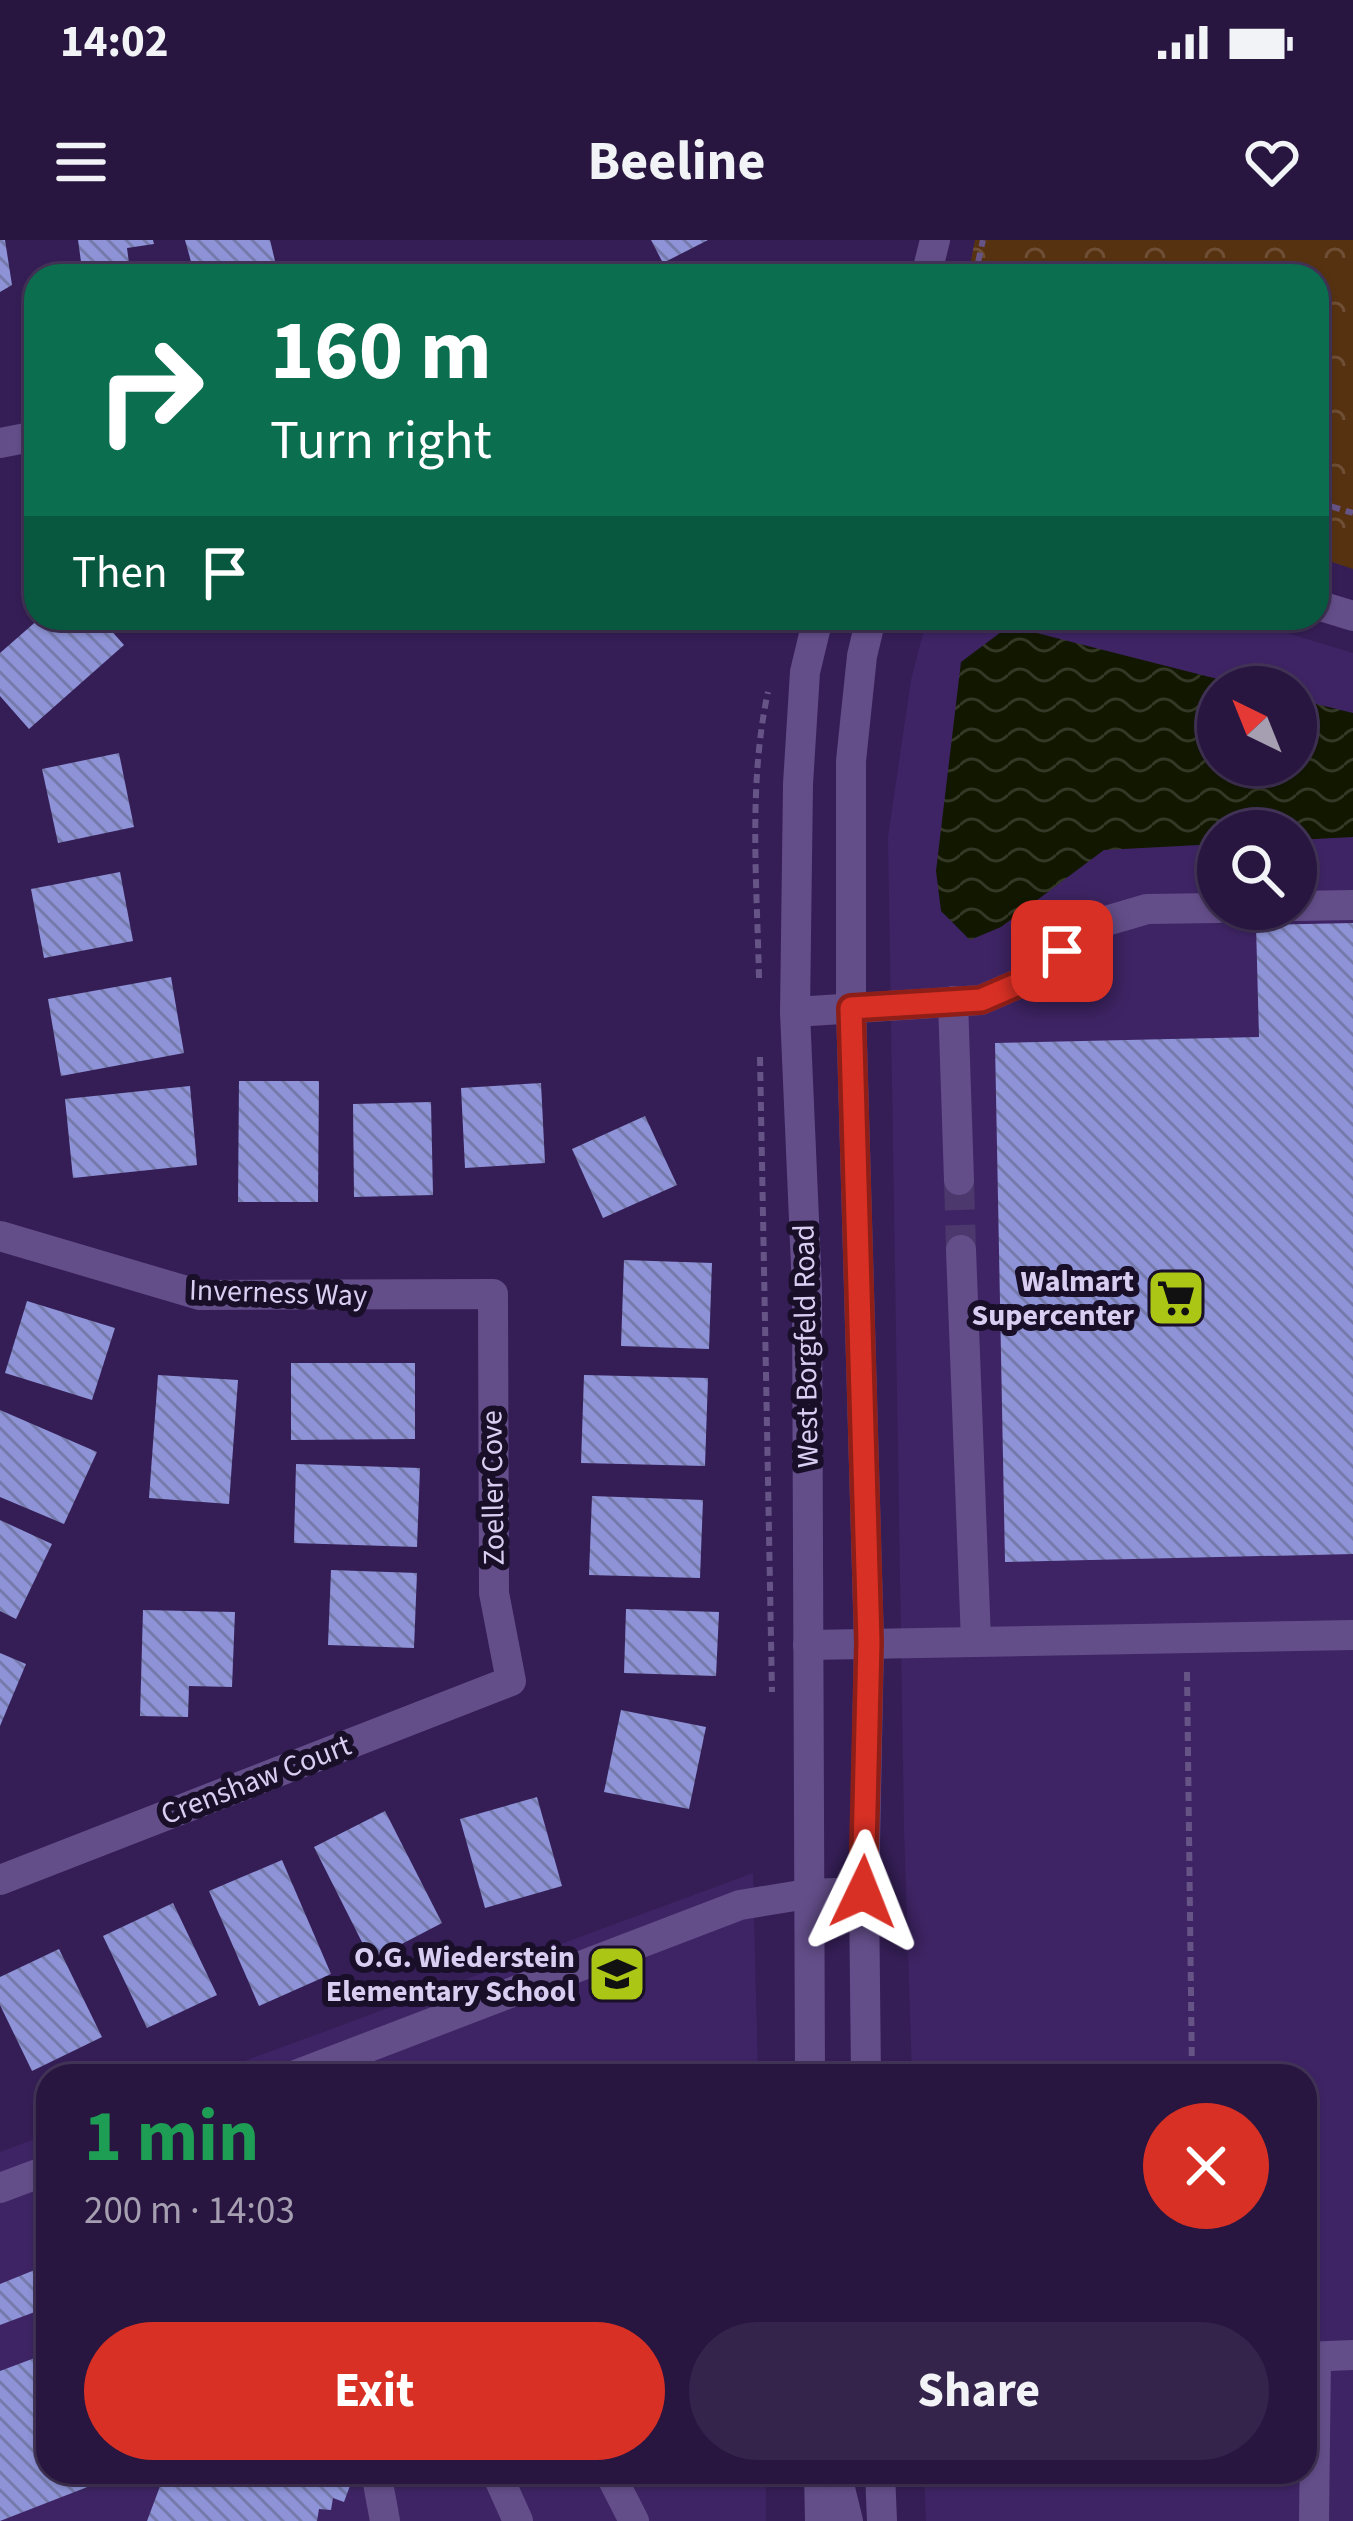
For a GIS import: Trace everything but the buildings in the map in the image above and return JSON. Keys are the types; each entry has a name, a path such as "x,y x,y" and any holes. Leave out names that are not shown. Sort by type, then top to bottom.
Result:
{"street":[{"name":"West Borgfeld Road","path":"810,2064 807,1288 795,1012 802,716 805,672 815,630"},
{"name":"West Borgfeld Road","path":"866,2064 863,1892 869,1642 851,1008 851,761 868,630"},
{"path":"1317,906 1353,905"},
{"path":"795,1012 981,1000 1034,977 1089,926 1147,909 1197,908"},
{"path":"952,1001 959,1180"},
{"name":"Inverness Way","path":"0,1235 200,1295 493,1294"},
{"path":"961,1250 976,1641"},
{"name":"Zoeller Cove","path":"493,1294 494,1593 511,1681"},
{"path":"808,1645 1353,1635"},
{"name":"Crenshaw Court","path":"0,1880 511,1681"},
{"path":"324,2064 740,1905 808,1894 863,1892"},
{"path":"0,2188 36,2174"},
{"path":"1317,2357 1353,2355"},
{"path":"378,2484 385,2521"},
{"path":"501,2484 518,2521"},
{"path":"615,2484 634,2521"},
{"path":"819,2484 820,2521"},
{"path":"839,2484 848,2521"},
{"path":"880,2484 882,2521"},
{"path":"1313,2484 1314,2521"}],"path":[{"path":"759,986 762,718 771,679"},
{"path":"760,1054 772,1705"},
{"path":"1187,1640 1192,2064"}],"shaded area":[{"path":"924,630 1277,630 1353,653 1353,2521 926,2521 924,2484 1317,2484 1317,2064 912,2064 888,837 911,680"},
{"name":"O.G. Wiederstein Elementary School","path":"753,1873 758,2064 236,2064"},
{"path":"36,2138 36,2484 766,2484 766,2521 0,2521 0,2152"}],"green space":[{"path":"975,240 1353,240 1353,569 1329,561 1329,264 970,264"}],"water":[{"path":"1004,630 1025,630 1197,674 1197,786 1317,786 1317,704 1353,713 1353,837 1317,839 1317,810 1197,810 1197,845 1104,850 1001,927 970,940 941,911 936,871 961,662"}],"tunnel":[{"path":"959,1180 961,1250"}],"place":[{"name":"Walmart Supercenter","path":"1176,1298"},
{"name":"O.G. Wiederstein Elementary School","path":"617,1974"}],"route":[{"path":"863,1892 869,1642 851,1008 981,1000 1034,977 1062,951"}]}
